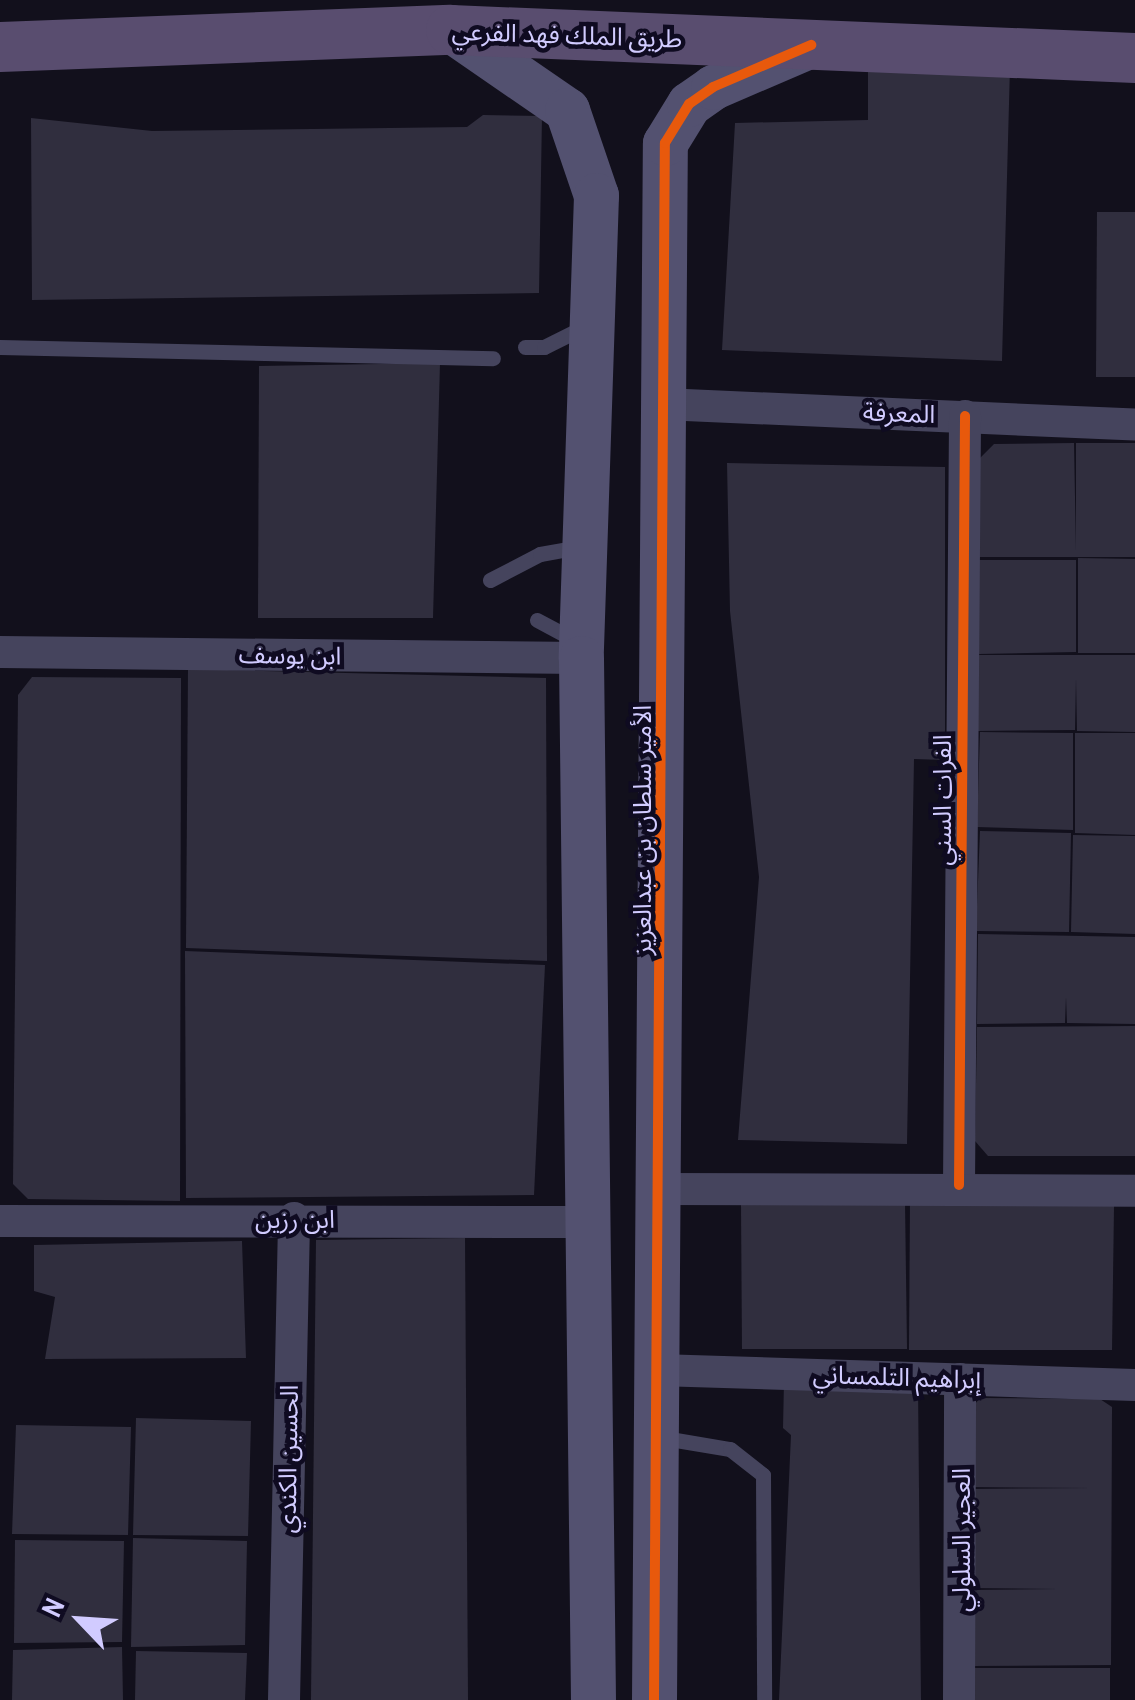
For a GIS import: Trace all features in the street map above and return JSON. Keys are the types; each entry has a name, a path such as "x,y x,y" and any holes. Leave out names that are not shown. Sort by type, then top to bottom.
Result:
{"main road":[{"name":"طريق الملك فهد الفرعي","path":"0,48 451,30 1135,58"}],"street":[{"path":"451,30 567,110 596,195"},
{"name":"الأمير سلطان بن عبدالعزيز","path":"654,1700 665,144 689,104 812,45"},
{"path":"593,1700 581,651 590,300 596,195 606,170 622,164 639,171 666,206"},
{"name":"المعرفة","path":"663,404 1135,425"},
{"name":"الفرات السني","path":"959,1185 965,416"},
{"name":"ابن يوسف","path":"0,652 581,651"},
{"path":"660,1189 959,1185 1135,1192"},
{"name":"ابن رزين","path":"0,1221 294,1218 590,1222"},
{"name":"الحسين الكندي","path":"284,1700 294,1218"},
{"name":"إبراهيم التلمساني","path":"658,1370 1135,1384"},
{"name":"العجير السلولي","path":"958,1700 960,1379"}],"lane":[{"path":"526,347 580,335 590,300"},
{"path":"0,347 493,358"},
{"path":"490,580 540,554 582,546"},
{"path":"537,620 581,651"},
{"path":"656,1437 730,1449 763,1475 764,1700"}],"building":[{"path":"868,60 1010,67 1002,361 722,350 735,123 868,120"},
{"path":"483,115 542,116 539,293 32,300 31,118 152,131 467,127"},
{"path":"1097,212 1135,212 1135,377 1096,377"},
{"path":"440,363 433,618 258,618 259,366"},
{"path":"1074,443 1076,551 1076,443 1135,443 1135,557 978,557 979,459 994,444"},
{"path":"727,463 945,467 945,760 914,759 907,1144 738,1140 759,877 730,611"},
{"path":"1078,558 1135,559 1135,653 1078,653"},
{"path":"979,560 1076,560 1076,652 979,654"},
{"path":"979,655 1135,655 1135,732 1077,731 1076,679 1075,730 977,731"},
{"path":"188,669 546,678 547,961 186,948"},
{"path":"32,677 181,678 180,1201 28,1199 13,1184 18,695"},
{"path":"980,732 1073,733 1073,830 977,827"},
{"path":"1075,733 1135,733 1135,835 1075,833"},
{"path":"980,831 1071,833 1069,932 976,931"},
{"path":"1073,835 1135,836 1135,934 1071,932"},
{"path":"978,934 1135,937 1135,1024 1067,1023 1066,997 1065,1023 977,1024"},
{"path":"185,951 545,965 534,1195 186,1198"},
{"path":"1135,1026 1135,1156 988,1156 975,1141 977,1027"},
{"path":"910,1201 1114,1206 1112,1350 909,1350"},
{"path":"905,1202 907,1349 742,1349 741,1203"},
{"path":"465,1238 468,1700 311,1700 316,1240"},
{"path":"242,1241 246,1358 45,1359 55,1297 34,1291 34,1245"},
{"path":"784,1381 918,1385 921,1700 779,1700 791,1435 783,1428"},
{"path":"980,1398 1100,1399 1112,1407 1111,1665 971,1666 970,1590 1058,1589 970,1588 970,1489 1092,1488 969,1487 970,1410"},
{"path":"136,1418 251,1421 248,1536 133,1535"},
{"path":"16,1425 131,1427 128,1535 12,1534"},
{"path":"133,1538 247,1541 245,1645 131,1647"},
{"path":"15,1540 124,1541 122,1642 14,1643"},
{"path":"122,1647 123,1700 12,1700 13,1650"},
{"path":"136,1651 247,1653 245,1700 135,1700"},
{"path":"971,1668 1110,1668 1110,1700 970,1700"}],"cycle path":[{"path":"654,1700 665,143 689,104 713,87 811,45"},
{"path":"959,1185 965,416"}]}
